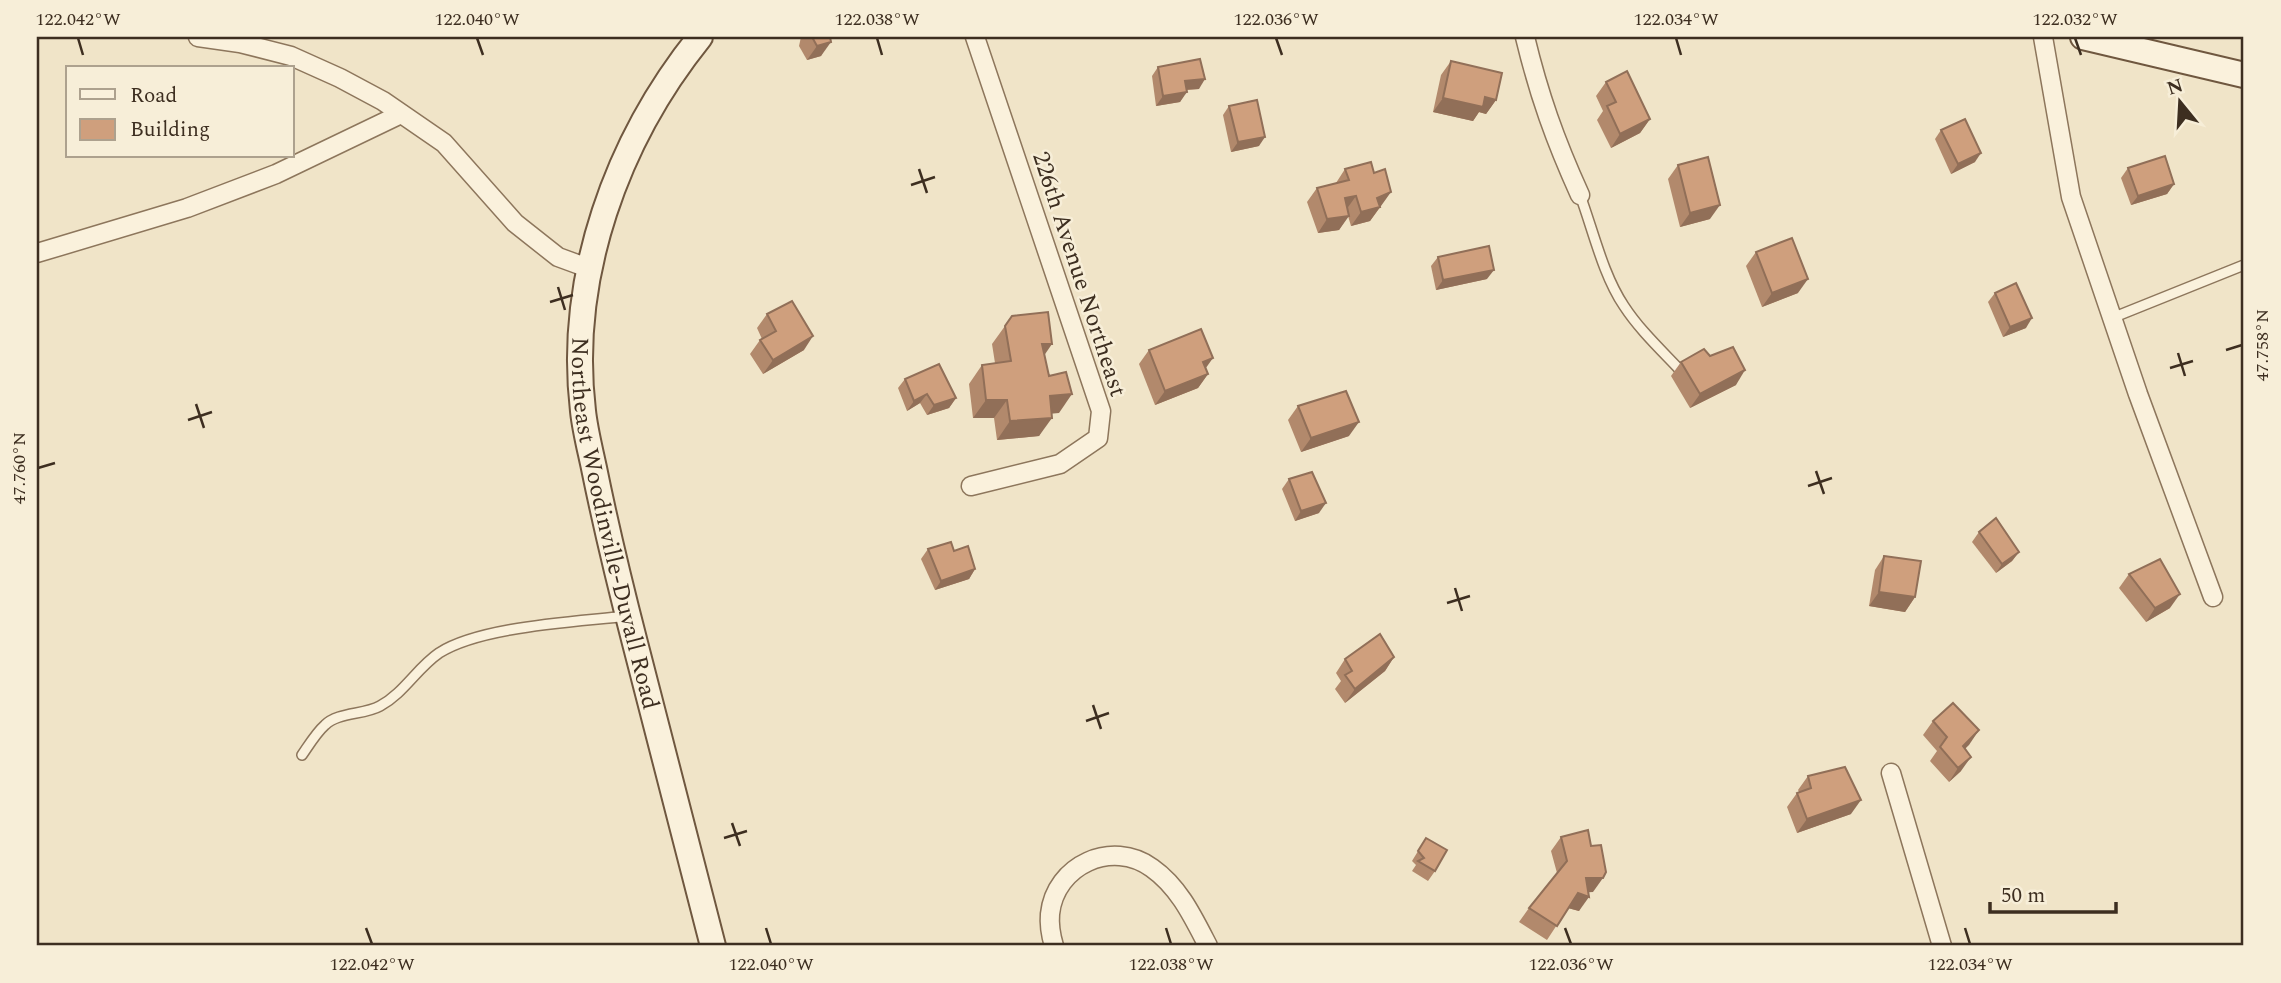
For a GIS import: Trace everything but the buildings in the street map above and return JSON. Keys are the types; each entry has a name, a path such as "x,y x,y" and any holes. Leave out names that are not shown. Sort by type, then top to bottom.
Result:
{"main road":[{"name":"Northeast Woodinville-Duvall Road","path":"700,37 667,79 634,141 607,204 588,268 580,339 583,412 608,538 713,946"},
{"path":"2083,37 2244,75"}],"street":[{"path":"198,37 240,43 291,56 340,78 401,114 444,144 515,223 558,257 588,268"},
{"name":"226th Avenue Northeast","path":"971,486 1060,464 1098,438 1101,411 975,37"},
{"path":"1525,37 1549,124 1580,195"},
{"path":"2043,37 2071,197 2213,597"},
{"path":"37,253 187,208 276,173 401,114"},
{"path":"1891,773 1942,946"},
{"path":"1054,946 1050,914 1054,897 1061,885 1070,872 1089,860 1108,855 1138,860 1171,884 1190,910 1208,946"}],"lane":[{"path":"1580,195 1622,304 1640,328 1678,368"},
{"path":"2112,318 2244,265"},
{"path":"302,755 326,724 337,718 378,708 395,697 427,662 441,652 462,643 509,630 628,616"}]}
